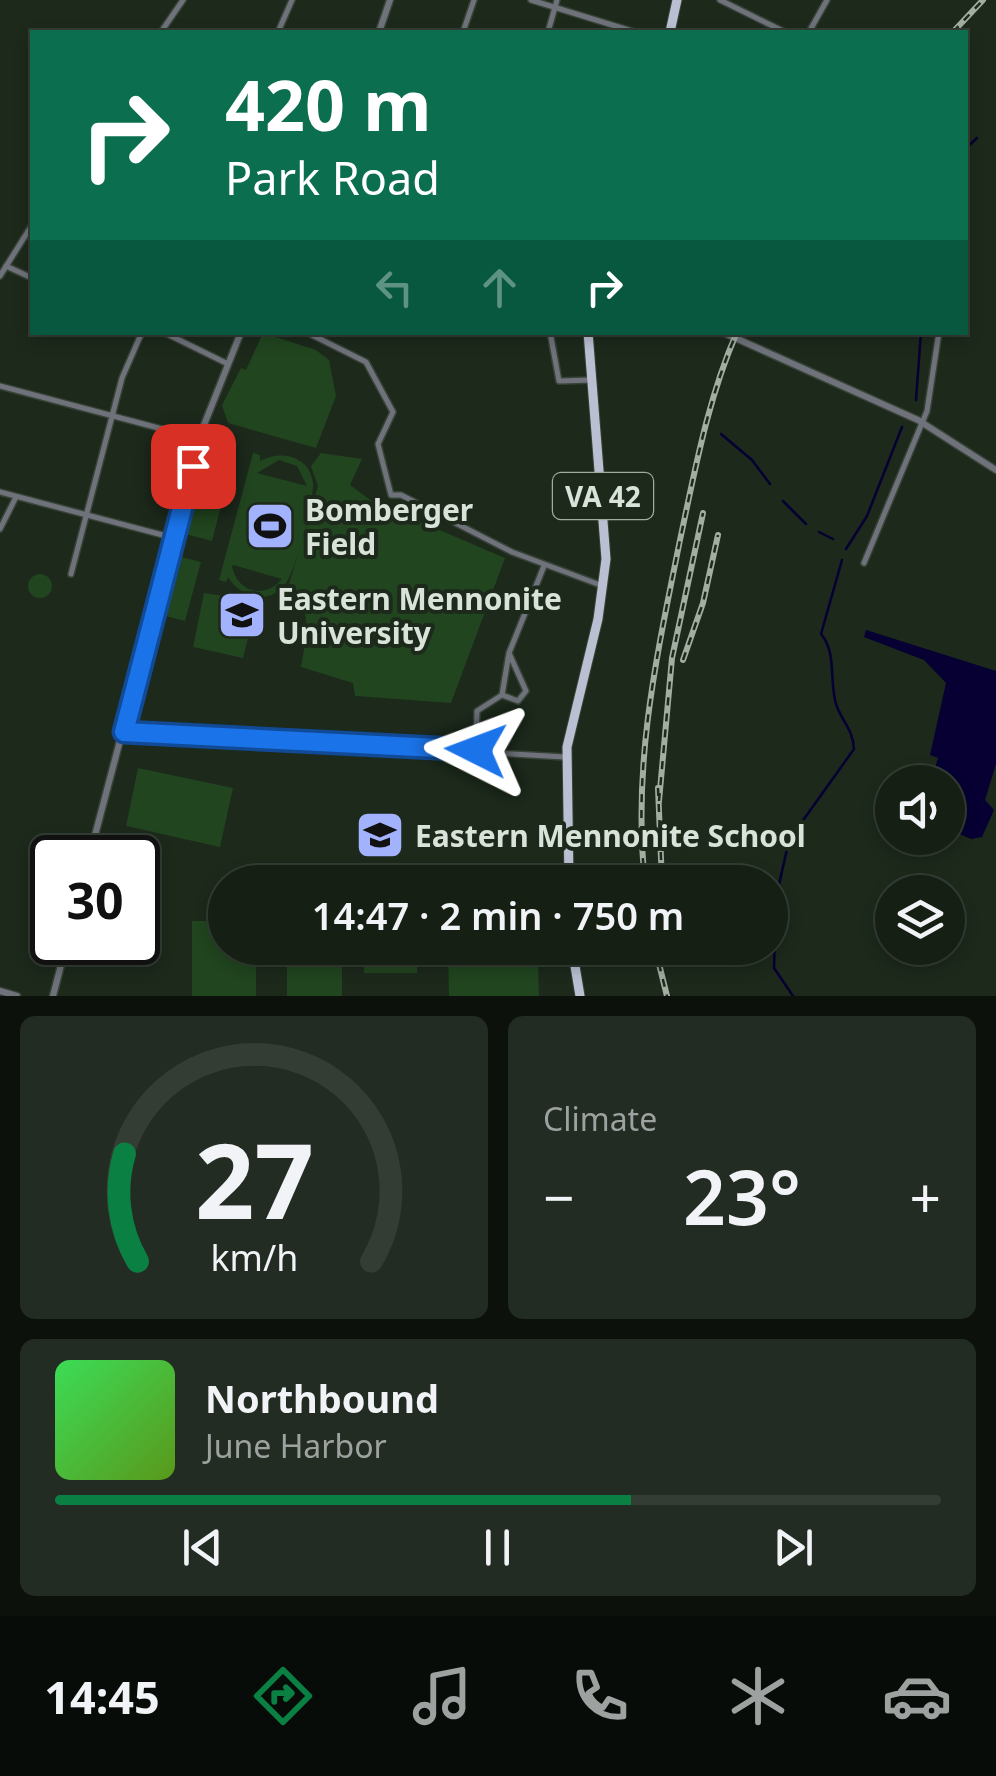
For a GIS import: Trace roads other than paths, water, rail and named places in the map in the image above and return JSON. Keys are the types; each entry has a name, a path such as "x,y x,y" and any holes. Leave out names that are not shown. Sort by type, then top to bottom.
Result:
{"main road":[{"path":"670,30 677,0"},
{"name":"VA 42","path":"569,865 566,757 604,586 606,529 588,335"},
{"path":"575,965 580,996"}],"street":[{"path":"162,30 183,0"},
{"path":"279,30 292,0"},
{"path":"380,30 390,0"},
{"path":"464,30 474,0"},
{"path":"531,0 628,30"},
{"path":"549,30 557,0"},
{"path":"720,0 780,30"},
{"path":"810,30 827,0"},
{"path":"0,276 30,227"},
{"path":"6,266 30,277"},
{"path":"71,574 112,416 141,335"},
{"path":"169,335 228,364"},
{"path":"95,835 200,439 240,335"},
{"path":"313,335 352,352 375,372 393,414 378,444 391,495 402,496 544,566 604,586"},
{"path":"551,335 559,381 592,380"},
{"path":"729,335 923,422 996,470"},
{"path":"864,563 923,422 939,335"},
{"path":"0,386 200,439"},
{"path":"0,492 174,538"},
{"path":"0,529 16,496"},
{"path":"476,750 476,714 502,696 509,653 544,566"},
{"path":"502,696 518,701 526,691 509,653"},
{"path":"124,732 566,757"},
{"path":"53,996 61,965"},
{"path":"0,991 17,996"}],"waterway":[{"path":"968,146 977,138"},
{"path":"916,400 921,335"},
{"path":"846,549 867,516 902,427"},
{"path":"721,434 752,460 770,484"},
{"path":"783,501 806,524"},
{"path":"819,532 833,539"},
{"path":"793,996 774,968 776,898 789,840 854,749 836,704 831,658 821,634 842,560"}],"railway":[{"path":"955,30 983,0"},
{"path":"644,865 644,752 655,667 703,434 736,335"},
{"path":"659,801 672,658 703,513"},
{"path":"683,660 703,603 718,535"},
{"path":"658,788 661,865"},
{"path":"659,965 667,996"}],"place":[{"name":"Bomberger Field","path":"270,526"},
{"name":"Eastern Mennonite University","path":"242,615"},
{"name":"Eastern Mennonite School","path":"380,835"}]}
